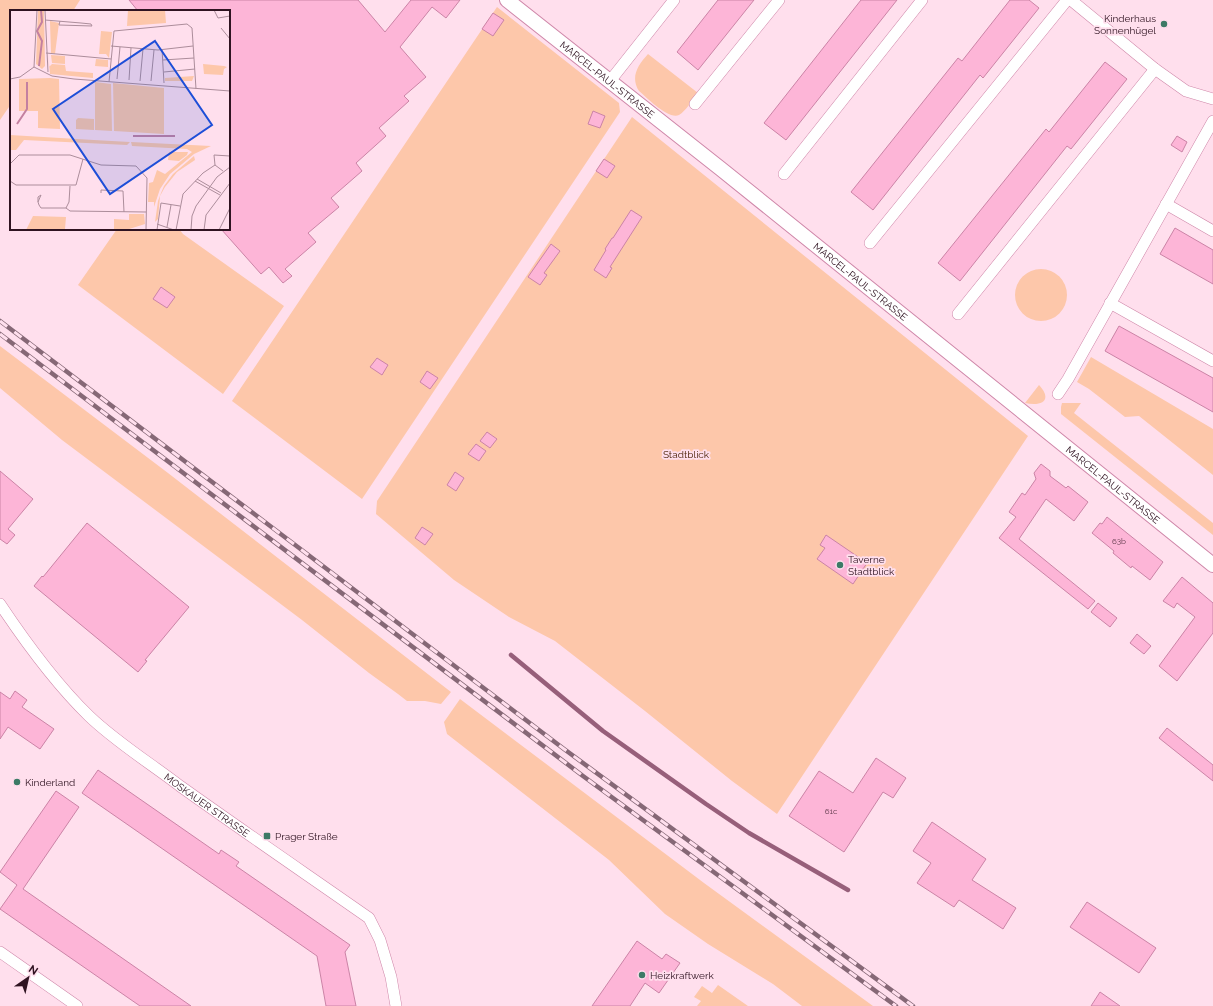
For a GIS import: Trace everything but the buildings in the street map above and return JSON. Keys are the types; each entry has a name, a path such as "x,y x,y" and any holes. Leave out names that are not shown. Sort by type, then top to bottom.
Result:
{"street":[{"name":"MARCEL-PAUL-STRASSE","path":"507,0 721,169 1213,564"},
{"path":"610,82 674,0"},
{"path":"695,104 779,0"},
{"path":"784,174 922,0"},
{"path":"870,243 1067,0"},
{"path":"1071,0 1155,69 1186,91 1213,99"},
{"path":"958,314 1155,69"},
{"path":"1058,394 1068,379 1213,121"},
{"path":"1166,204 1213,231"},
{"path":"1110,304 1213,361"},
{"name":"MOSKAUER STRASSE","path":"0,604 26,641 63,688 89,716 115,738 217,812 369,918 380,940 391,977 396,1006"},
{"path":"0,952 77,1006"}],"green space":[{"path":"0,0 80,0 74,10 10,10 10,105 0,120"},
{"path":"497,7 619,103 620,112 362,499 232,401"},
{"path":"648,54 698,93 687,108 679,115 675,116 664,111 639,91 636,86 636,71"},
{"name":"Stadtblick","path":"632,117 1028,436 777,814 732,781 555,641 509,617 454,580 376,514 377,501"},
{"path":"116,230 180,230 183,234 284,306 223,394 78,285"},
{"path":"1041,269 1051,271 1059,277 1065,285 1067,295 1065,305 1059,313 1051,319 1041,321 1031,319 1023,313 1017,305 1015,295 1017,285 1023,277 1031,271"},
{"path":"0,346 168,473 451,692 441,704 425,701 407,701 302,620 62,440 0,388"},
{"path":"1091,357 1213,429 1213,475 1139,416 1125,417 1089,389 1077,382"},
{"path":"1039,385 1045,395 1044,401 1036,404 1025,403"},
{"path":"1062,403 1081,403 1074,413 1213,523 1213,535 1061,414"},
{"path":"460,699 704,883 873,1006 802,1006 773,984 708,944 665,914 609,860 447,734 444,722"},
{"path":"718,985 748,1006 697,1006 701,1001 694,997 702,986 712,993"}],"waterway":[{"path":"511,655 603,731 706,804 749,833 848,890"}],"railway":[{"path":"0,321 564,749 913,1006"},
{"path":"0,334 583,776 896,1006"}],"place":[{"name":"Kinderhaus Sonnenhügel","path":"1164,24"},
{"name":"Taverne Stadtblick","path":"840,565"},
{"name":"Kinderland","path":"17,782"},
{"name":"Prager Straße","path":"267,836"},
{"name":"Heizkraftwerk","path":"642,975"}]}
